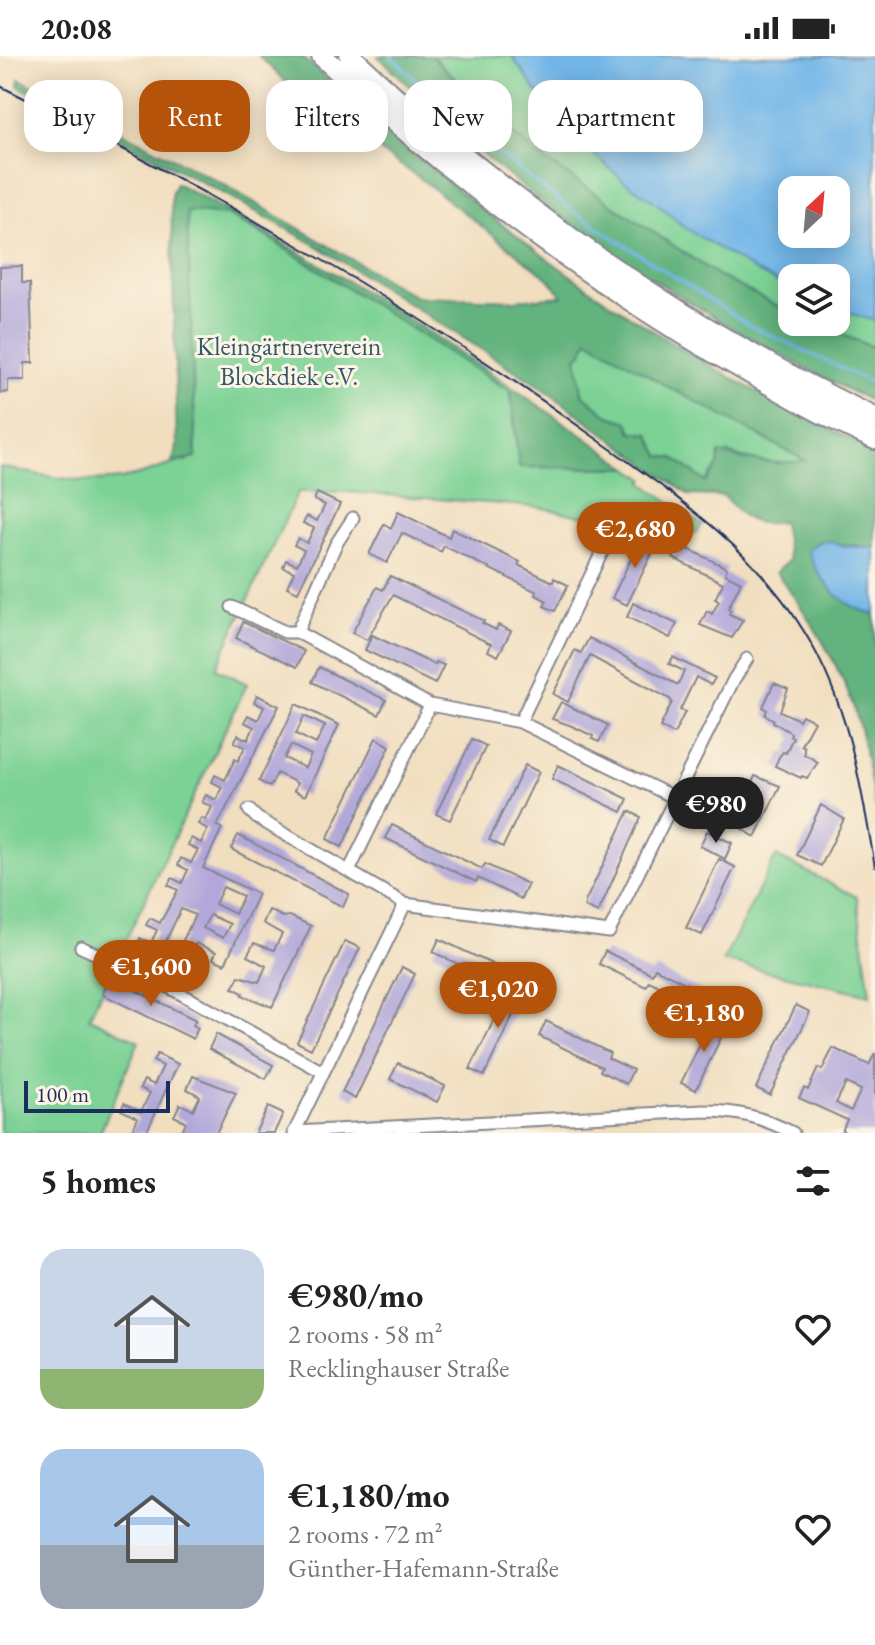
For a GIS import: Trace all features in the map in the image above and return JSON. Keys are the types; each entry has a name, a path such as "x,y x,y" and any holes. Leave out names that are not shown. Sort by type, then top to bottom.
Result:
{"highway":[{"path":"322,56 438,158 585,270 708,350 875,439"},
{"path":"350,56 449,143 519,199 601,258 715,331 875,418"}],"street":[{"path":"297,632 336,544 353,518"},
{"path":"520,722 606,544 617,539"},
{"path":"232,607 285,632 297,632 430,705 520,722 675,798"},
{"path":"249,810 257,818 405,904 609,932 747,659"},
{"path":"349,871 430,705"},
{"path":"405,904 294,1133 719,1111 751,1115 793,1133"},
{"path":"81,947 165,985 323,1072"}],"green space":[{"path":"259,56 301,56 328,80 284,80"},
{"path":"378,56 432,56 456,80 404,80"},
{"path":"432,56 875,56 875,348 845,336 850,336 850,264 778,264 778,306 722,278 535,152 703,152 703,80 528,80 528,146 512,133 512,80 456,80"},
{"path":"19,79 24,82 24,89 18,86"},
{"path":"388,132 404,145 404,152 412,152 523,241 617,308 743,384 875,451 875,548 818,542 812,561 846,601 875,614 875,807 857,717 842,678 800,605 776,572 789,560 783,522 749,520 724,496 689,495 541,387 314,244 144,152 161,152 221,183 416,297 515,300 562,296 549,279 421,179 381,152 388,152","holes":["588,339 665,385 806,461 777,463 719,453 718,466 706,482 674,458 660,456 649,434 632,432 628,422 609,416 582,394 577,357"]},
{"path":"123,133 139,141 139,149 123,141"},
{"path":"512,133 528,146 528,152 535,152 722,278 778,306 778,336 845,336 875,348 875,403 773,351 670,290 524,188 480,152 512,152"},
{"path":"176,183 235,215 407,318 629,468 519,467 511,392 253,228 228,215 187,211 196,458 172,462 177,447 171,195"},
{"name":"Kleingärtnerverein Blockdiek e.V.","path":"186,211 228,215 253,228 511,392 519,467 629,468 645,479 643,483 702,525 696,533 654,530 537,507 347,492 298,492 216,668 247,684 89,1018 139,1041 100,1133 0,1133 0,467 65,479 97,481 130,477 196,458"},
{"path":"587,338 665,385 808,462 758,461 728,453 706,482 692,471 660,456 649,434 632,432 628,422 609,416 582,394 577,357 582,353"},
{"path":"776,856 857,897 870,995 723,961"}],"water":[{"path":"512,56 875,56 875,321 850,313 850,264 778,264 778,283 684,227 591,152 703,152 703,80 529,80"},
{"path":"830,541 844,546 875,548 875,614 843,599 818,572 808,550 818,542"}],"building":[{"path":"22,266 22,283 30,283 33,363 25,363 25,380 8,380 8,392 0,393 0,267"},
{"path":"317,493 340,504 298,592 287,587 294,572 283,567 286,560 297,565 304,550 294,545 298,538 307,543 314,528 303,523 307,516 317,521 325,505 314,500"},
{"path":"398,512 449,537 452,529 553,582 554,578 568,585 555,611 544,606 547,601 536,595 537,592 444,546 441,552 402,533 387,563 369,554 384,524 391,528"},
{"path":"643,534 658,541 627,605 612,598"},
{"path":"680,545 727,568 725,574 741,582 728,609 731,610 729,614 743,620 732,638 700,625 707,611 712,614 723,583 673,558"},
{"path":"390,576 484,621 482,623 496,630 498,625 511,631 498,656 488,651 491,644 393,595 367,640 352,633 377,587 383,590"},
{"path":"633,603 677,624 670,638 627,617"},
{"path":"243,622 304,651 297,667 236,638"},
{"path":"372,635 435,665 436,662 444,665 435,684 365,650"},
{"path":"589,638 678,685 684,671 669,664 673,657 715,678 711,685 696,677 680,710 685,712 674,734 660,727 672,702 670,699 590,656 568,702 553,694 575,650 581,653"},
{"path":"319,667 386,700 379,715 312,682"},
{"path":"774,683 788,689 780,711 799,720 802,715 814,721 801,745 804,754 818,762 807,778 775,766 783,752 786,753 793,737 765,715 767,710 763,707"},
{"path":"257,695 279,706 217,826 222,828 203,868 258,894 225,964 213,959 216,952 196,943 189,957 178,951 195,915 181,909 152,970 140,965 147,950 137,945 140,938 151,943 157,930 146,925 150,918 160,923 178,890 168,885 172,878 182,883 188,870 178,865 181,858 191,863 198,850 188,845 191,838 201,843 208,829 198,824 201,818 206,820 212,807 202,802 206,795 216,800 222,787 212,782 215,775 225,780 235,759 238,761 245,747 234,742 238,735 248,740 254,727 244,722 248,715 258,720 264,707 254,702","holes":["223,887 243,896 235,914 215,904","210,915 230,924 223,938 203,928"]},
{"path":"561,702 608,725 599,742 592,739 593,736 552,719"},
{"path":"296,704 339,725 305,796 294,791 297,783 277,773 270,787 259,781","holes":["304,716 325,726 316,744 296,734","291,745 311,755 305,768 284,758"]},
{"path":"376,738 390,746 342,847 327,839"},
{"path":"472,739 486,746 450,820 436,814"},
{"path":"525,765 539,772 503,847 489,840"},
{"path":"558,765 628,799 622,812 552,779"},
{"path":"755,776 780,786 755,837 733,823"},
{"path":"821,805 844,819 821,866 797,855"},
{"path":"629,811 641,817 598,913 585,907 585,902"},
{"path":"392,825 482,869 485,864 528,884 521,899 478,878 476,882 385,838"},
{"path":"707,831 732,843 725,859 700,846"},
{"path":"238,835 349,894 343,907 231,849"},
{"path":"719,859 735,867 702,935 686,928"},
{"path":"269,910 311,926 272,1007 233,988 239,976 259,982 266,966 247,956 254,943 274,950 282,934 263,923"},
{"path":"439,939 511,973 504,986 433,952"},
{"path":"345,941 360,948 311,1049 297,1042"},
{"path":"605,951 652,974 655,968 726,1003 720,1015 649,981 646,987 599,964"},
{"path":"402,967 415,974 355,1099 342,1092"},
{"path":"110,978 196,1020 193,1025 198,1028 193,1039 102,994"},
{"path":"512,983 525,990 484,1076 470,1069"},
{"path":"796,1005 810,1012 770,1095 756,1088"},
{"path":"713,1018 727,1025 696,1090 681,1083"},
{"path":"546,1021 610,1053 608,1058 633,1070 626,1084 600,1071 602,1067 539,1036"},
{"path":"216,1034 273,1065 266,1079 209,1049"},
{"path":"833,1048 869,1065 875,1053 875,1133 842,1131 847,1120 799,1098 804,1088 808,1090 818,1068 822,1070","holes":["846,1083 861,1090 851,1111 836,1103"]},
{"path":"157,1054 178,1064 146,1133 131,1133 138,1118 121,1110 124,1103 141,1112 150,1093 140,1088 144,1080 154,1085 163,1066 153,1061"},
{"path":"398,1063 445,1086 437,1102 390,1079"},
{"path":"193,1076 236,1093 216,1133 181,1133 186,1122 174,1116 180,1104 193,1110 200,1096 187,1089"},
{"path":"268,1107 283,1114 274,1133 255,1133"}],"waterway":[{"path":"391,56 468,130 574,212 749,325 875,384"}],"tram line":[{"path":"0,86 154,165 378,294 523,387 710,524 762,575 785,603 820,660 833,688 851,746 875,867"}]}
